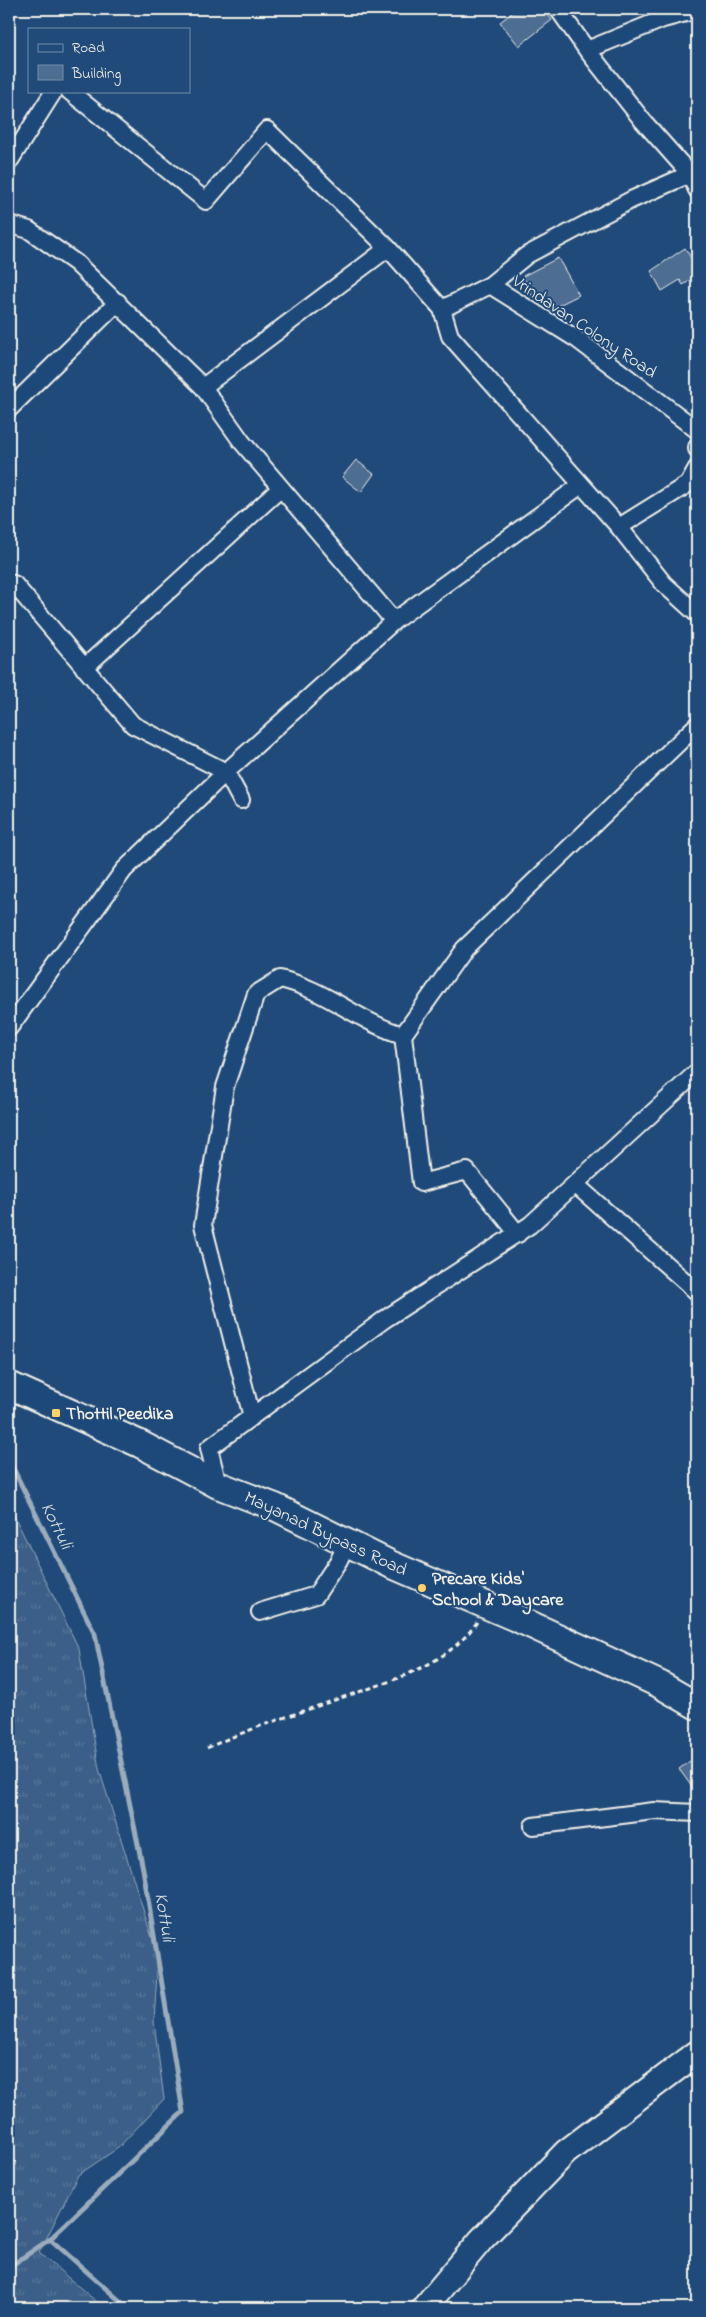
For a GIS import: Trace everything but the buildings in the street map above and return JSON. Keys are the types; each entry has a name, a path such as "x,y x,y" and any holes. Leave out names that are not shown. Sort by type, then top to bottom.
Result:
{"main road":[{"name":"Mayanad Bypass Road","path":"9,1385 140,1444 218,1485 275,1507 390,1564 488,1606 659,1684 697,1706"},
{"path":"424,2308 481,2240 566,2152 697,2053"}],"street":[{"path":"558,9 642,121 690,174 697,190"},
{"path":"587,50 661,14 697,10"},
{"path":"9,162 53,92"},
{"path":"70,92 206,201 267,130 388,248 442,309 450,336 619,527 664,584 697,614"},
{"name":"Vrindavan Colony Road","path":"690,174 631,200 527,255 490,285 578,340 697,430"},
{"path":"9,224 29,230 76,263 203,387 242,442 394,621"},
{"path":"203,387 388,248"},
{"path":"442,309 490,285"},
{"path":"9,409 118,302"},
{"path":"619,527 688,484 697,468"},
{"path":"9,1028 124,870 226,772 394,621 581,485"},
{"path":"84,668 281,488"},
{"path":"9,583 14,584 132,725 226,772 241,800"},
{"path":"518,1234 467,1172 421,1183 403,1036 464,949 697,725"},
{"path":"252,1417 203,1225 225,1087 256,994 280,979 301,984 386,1031 403,1036"},
{"path":"218,1485 209,1448 385,1319 530,1225 697,1072"},
{"path":"575,1184 697,1292"},
{"path":"260,1612 316,1594 339,1560 347,1543"},
{"path":"533,1826 654,1811 697,1813"}],"path":[{"path":"207,1748 239,1733 407,1675 446,1653 472,1630 488,1606"}],"green space":[{"path":"9,1505 79,1649 99,1769 158,1957 154,2022 164,2099 118,2148 78,2175 39,2253 104,2308 9,2308"}],"waterway":[{"name":"Kottuli","path":"9,1460 95,1634 143,1869 183,2112 50,2239 128,2308"},
{"path":"9,2267 50,2239"}],"place":[{"name":"Thottil Peedika","path":"56,1413"},
{"name":"Precare Kids' School & Daycare","path":"422,1588"}]}
